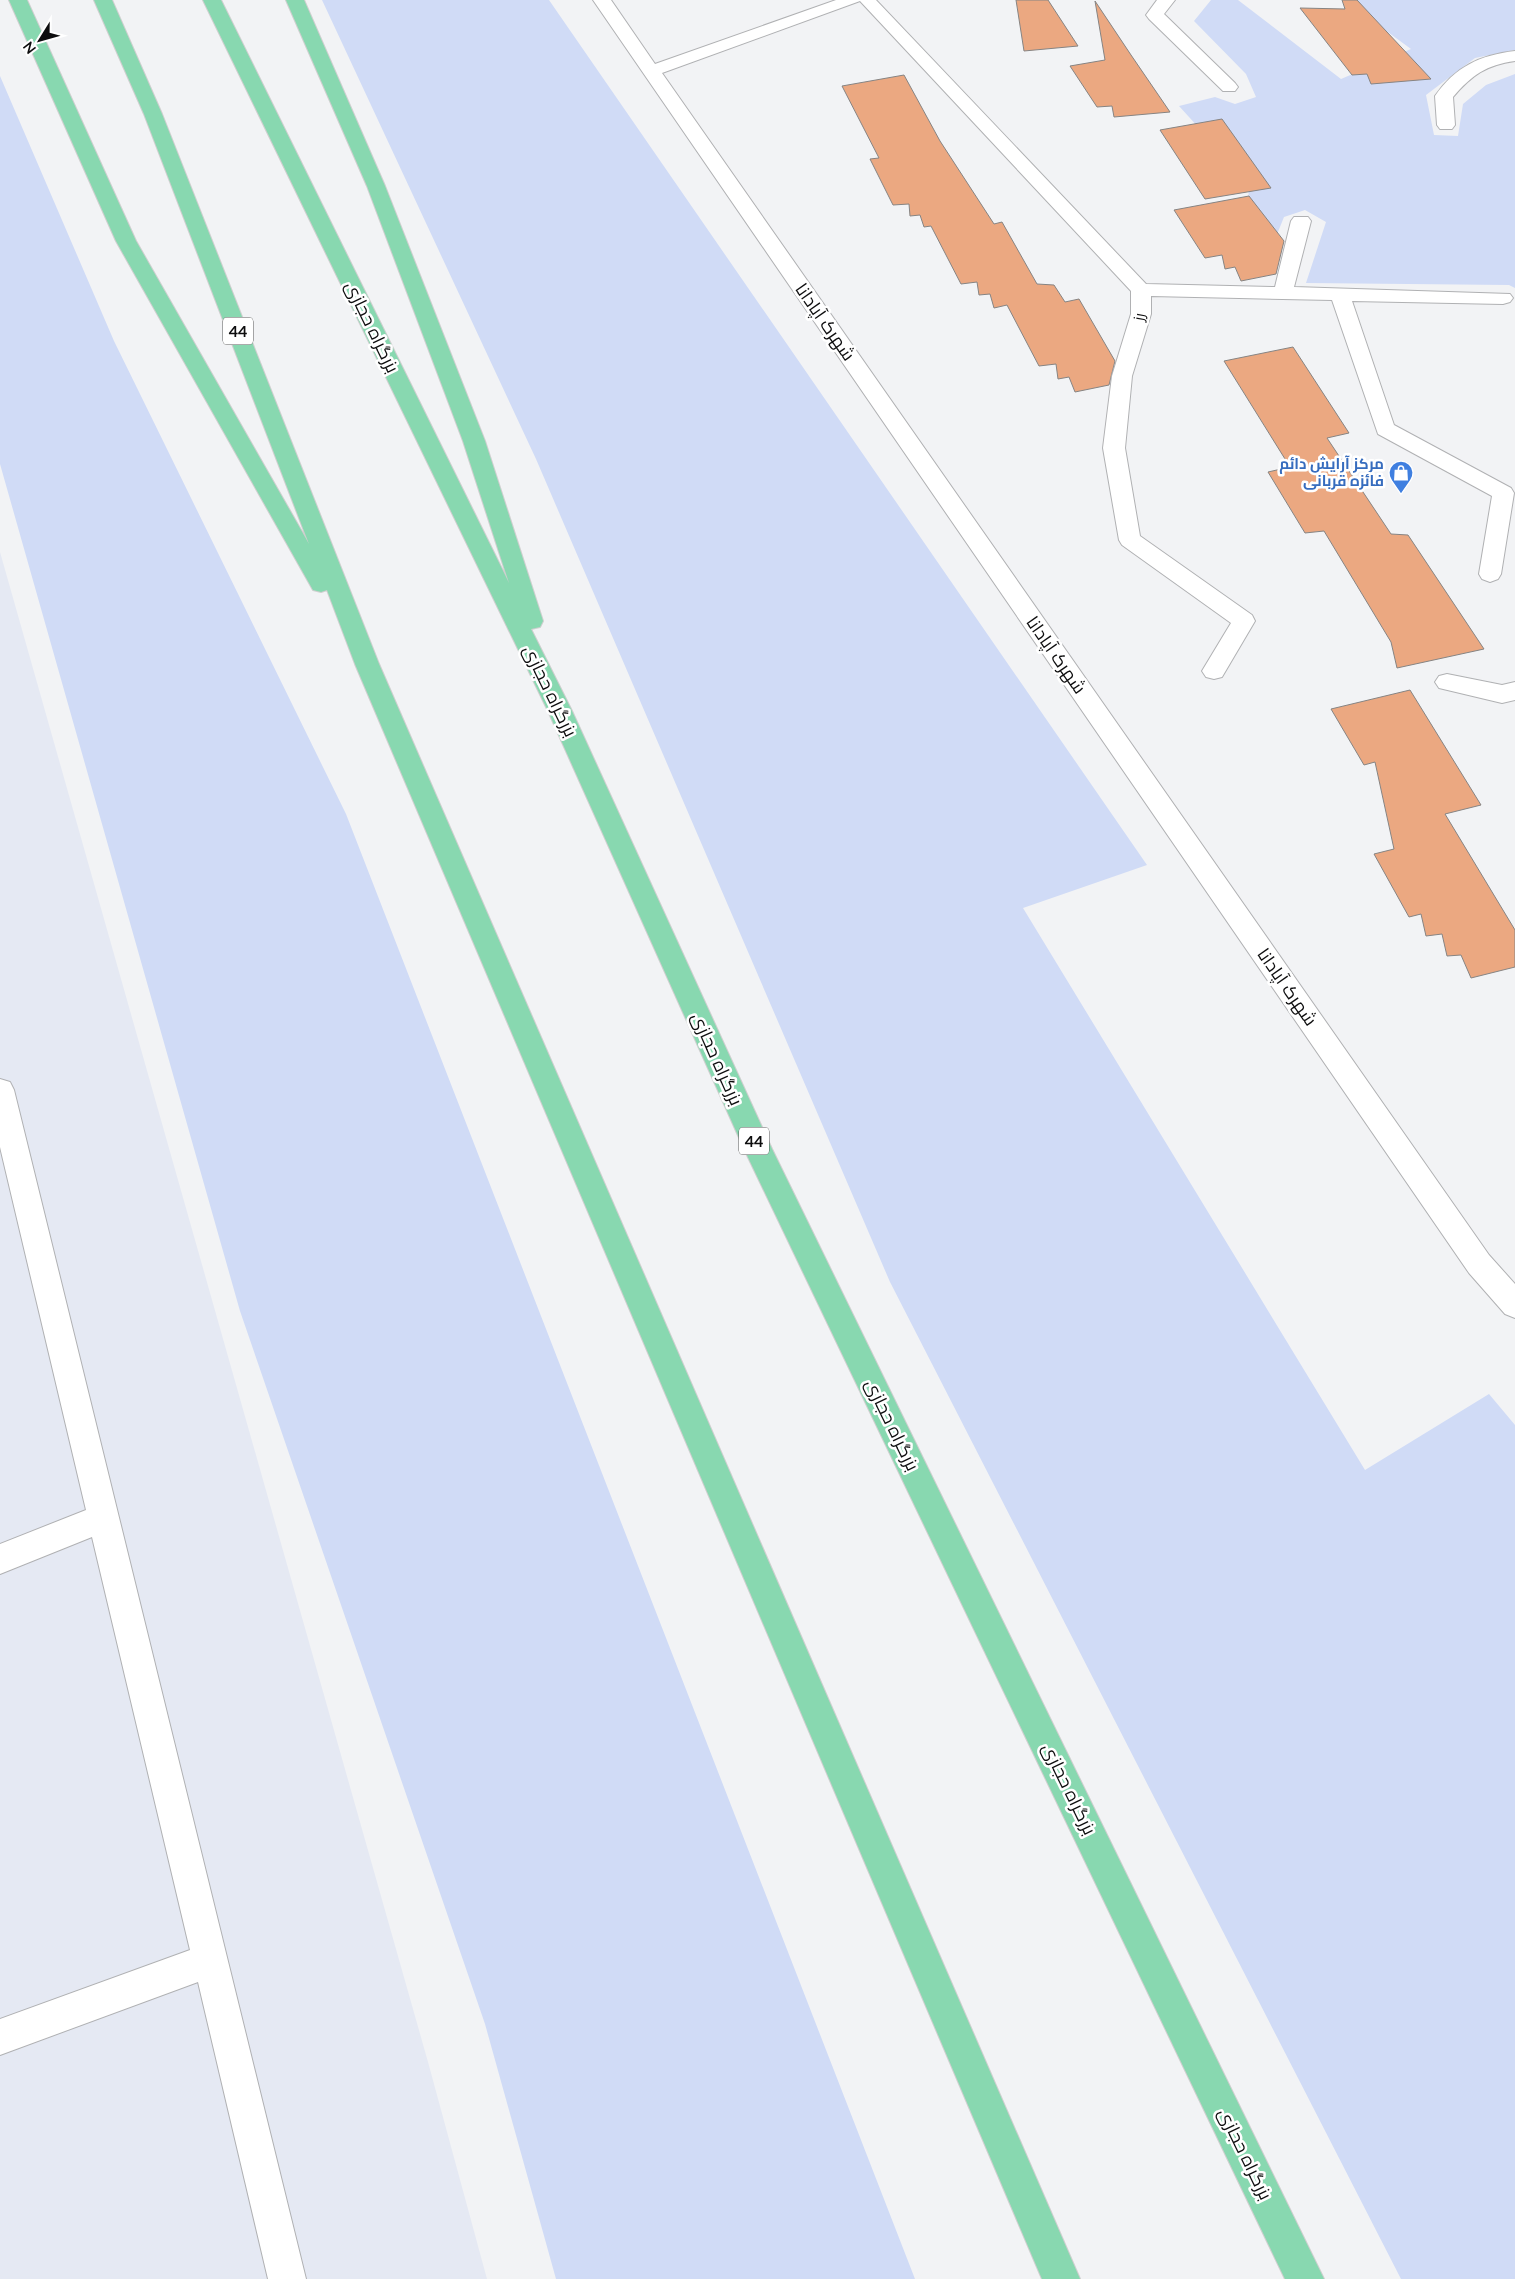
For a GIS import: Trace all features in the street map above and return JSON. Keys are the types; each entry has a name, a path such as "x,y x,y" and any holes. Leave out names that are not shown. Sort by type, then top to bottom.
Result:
{"highway":[{"path":"18,0 126,241 367,664"},
{"name":"44","path":"103,0 153,114 367,664 1061,2279"},
{"name":"بزرگراه حجازی","path":"212,0 560,711 759,1151 1305,2279"},
{"path":"295,0 376,186 474,441 560,711"}],"street":[{"name":"شهرک آپادانا","path":"602,0 1473,1255 1515,1306"},
{"path":"651,71 852,0"},
{"name":"رز","path":"867,0 1141,290 1141,314 1122,376 1114,448 1130,540 1244,621 1214,671"},
{"path":"1166,0 1155,16 1230,87"},
{"path":"1446,125 1444,96 1464,73 1499,58 1515,56"},
{"path":"1283,293 1300,221"},
{"path":"1141,290 1503,298"},
{"path":"1340,294 1385,429 1503,493 1490,574"},
{"path":"1447,682 1508,693 1515,715"},
{"path":"0,1090 9,1160 103,1518 287,2279"},
{"path":"0,1559 103,1518"},
{"path":"0,2037 210,1960"}],"shaded area":[{"path":"322,0 549,0 1147,865 1023,908 1365,1470 1489,1394 1515,1425 1515,2279 1401,2279 890,1282 536,459"},
{"path":"1211,0 1238,0 1341,79 1411,49 1344,0 1515,0 1515,50 1475,58 1426,95 1434,135 1458,136 1463,104 1486,85 1515,74 1515,288 1509,285 1306,283 1326,222 1305,210 1284,217 1265,264 1247,230 1249,183 1179,106 1215,97 1235,104 1256,97 1246,74 1194,21"},
{"path":"0,76 114,341 346,814 915,2279 556,2279 485,2024 240,1311 0,464"},
{"path":"0,552 428,2062 487,2279 0,2279"}],"building":[{"path":"1016,0 1048,0 1078,46 1024,51"},
{"path":"1342,0 1357,0 1431,79 1371,84 1367,74 1352,75 1300,8 1345,9"},
{"path":"1095,1 1170,112 1114,117 1112,106 1097,107 1070,66 1105,60"},
{"path":"904,75 940,141 994,224 1002,222 1037,284 1054,285 1065,302 1079,299 1115,361 1109,385 1075,392 1069,377 1058,379 1056,364 1039,366 1007,305 994,308 990,294 979,295 977,282 961,284 931,226 924,227 920,215 910,216 909,204 893,205 870,159 879,158 842,86"},
{"path":"1222,119 1271,188 1205,199 1160,130"},
{"path":"1249,196 1284,241 1276,274 1241,281 1235,267 1225,269 1222,255 1205,258 1174,210"},
{"path":"1293,347 1349,433 1327,438 1391,534 1408,535 1484,649 1397,668 1391,642 1324,531 1305,533 1268,472 1290,467 1224,361"},
{"path":"1410,690 1481,805 1445,814 1515,930 1515,967 1471,978 1461,955 1447,956 1442,934 1426,936 1421,914 1409,917 1374,854 1394,849 1375,762 1364,765 1331,709"}],"place":[{"name":"مرکز آرایش دائم فائزه قربانی","path":"1401,494"}]}
